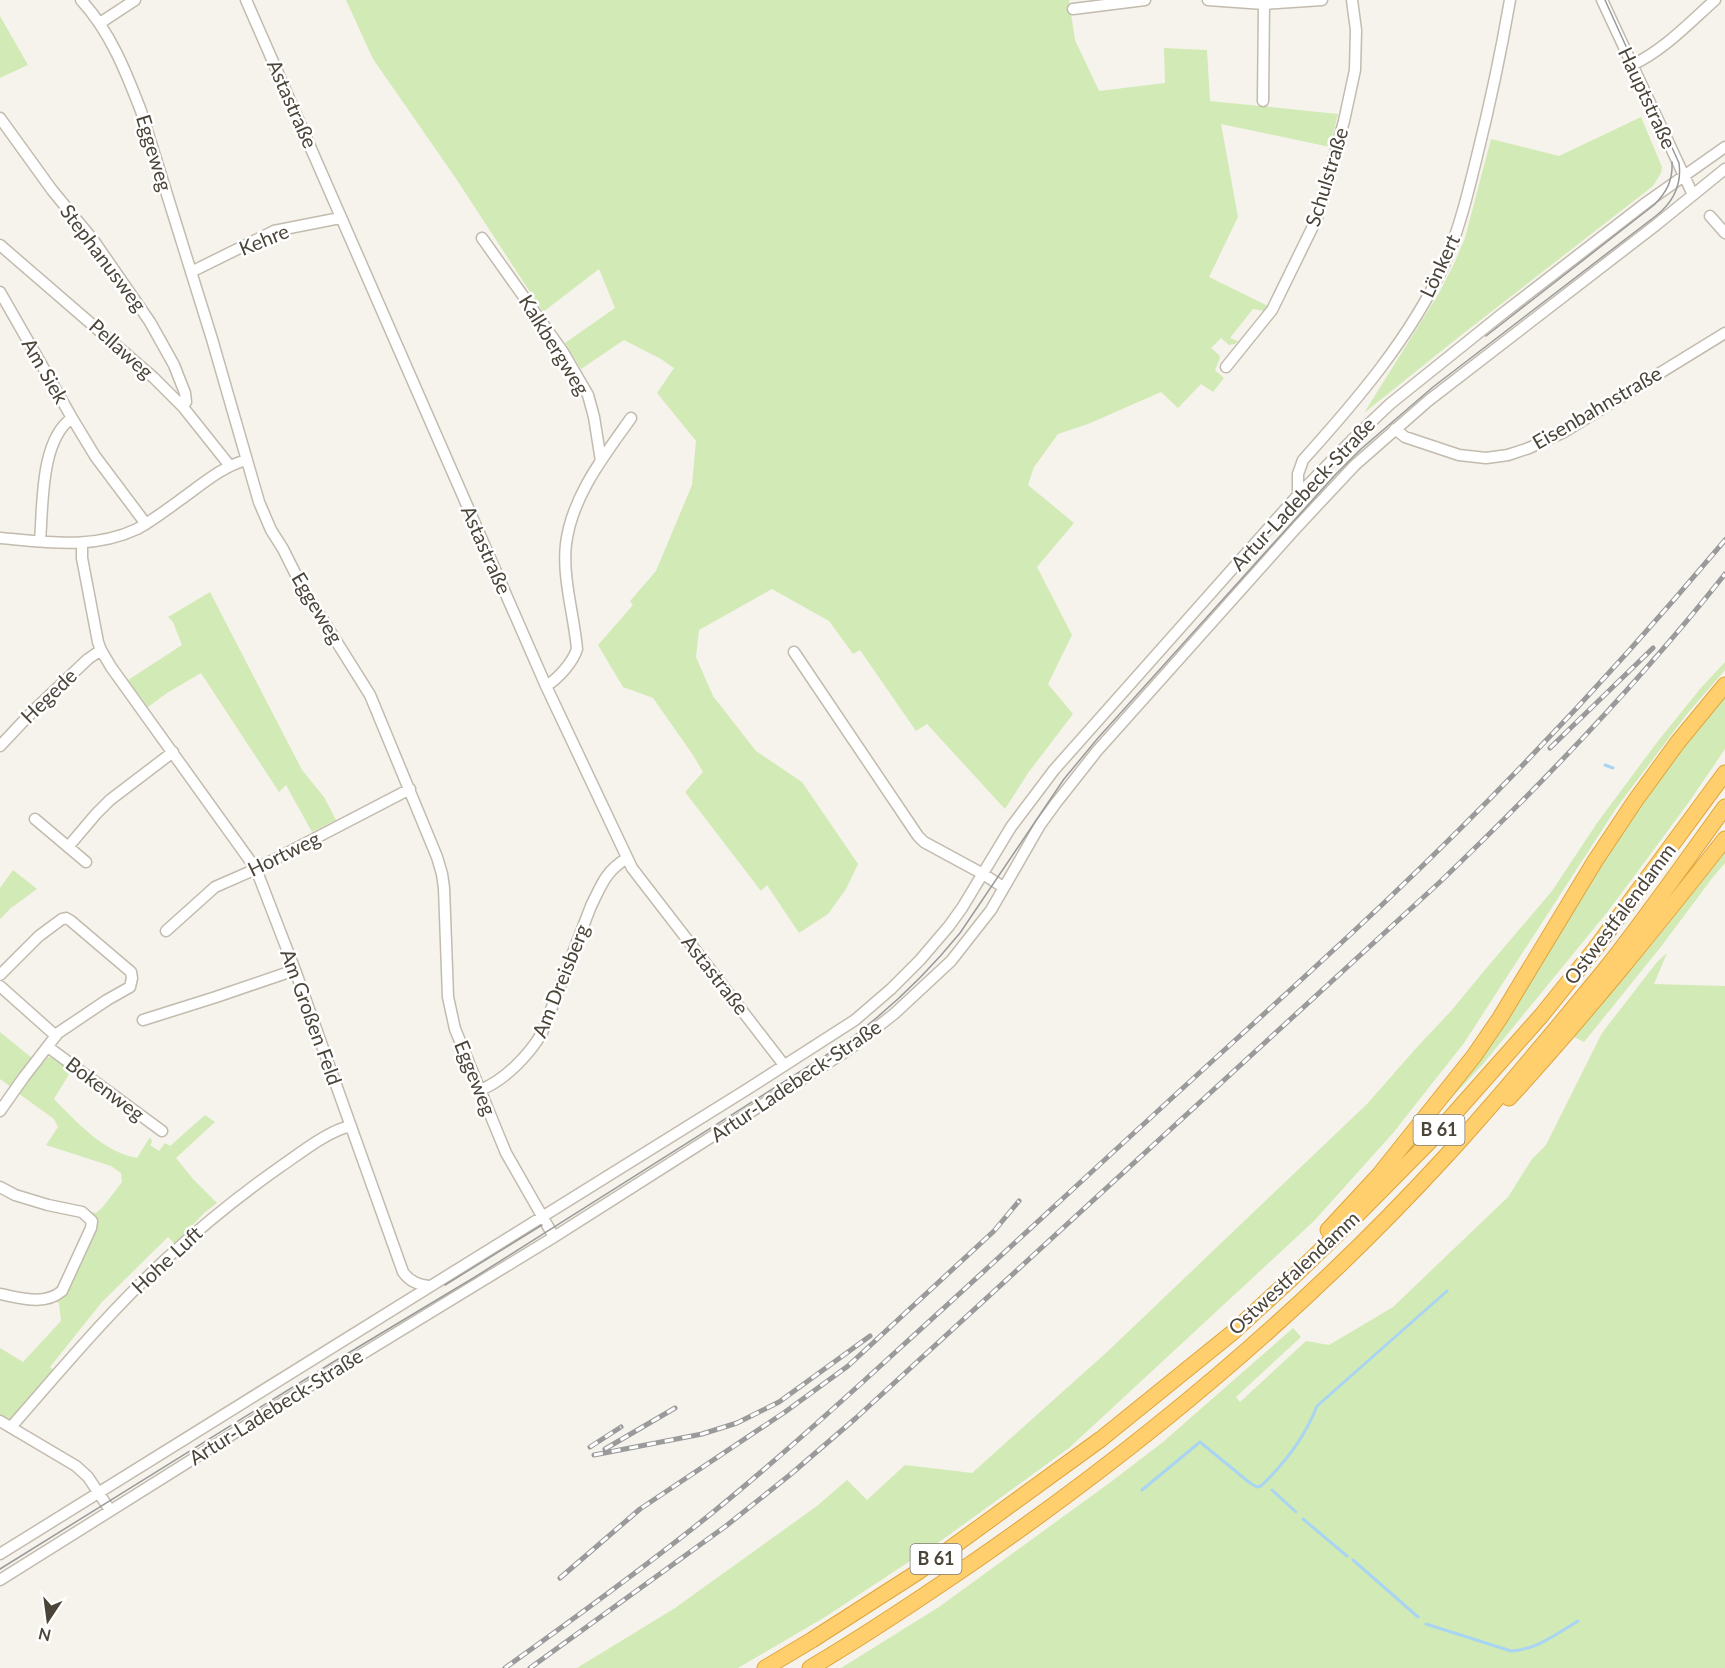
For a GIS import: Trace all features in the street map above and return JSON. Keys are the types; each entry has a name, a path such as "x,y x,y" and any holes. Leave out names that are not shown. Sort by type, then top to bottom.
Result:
{"highway":[{"name":"B 61","path":"1101,1439 1136,1403 1286,1272 1331,1227 1378,1174 1474,1056 1500,1018 1629,809 1678,742 1725,685"},
{"name":"Ostwestfalendamm","path":"765,1668 812,1641 918,1572 1101,1439 1232,1333 1352,1220 1430,1141 1504,1059 1595,949 1725,773"},
{"name":"Ostwestfalendamm","path":"810,1668 925,1595 1031,1522 1154,1429 1308,1295 1376,1230 1447,1155 1605,969 1725,807"},
{"path":"1447,1155 1491,1118 1557,1047 1725,840"}],"street":[{"name":"Eggeweg","path":"81,0 100,23 129,80 141,111 259,502 271,530 301,585 370,695 441,867 444,888 448,997 451,1013 506,1153 542,1216"},
{"path":"100,23 135,0"},
{"name":"Astastraße","path":"246,0 546,686 632,868 784,1065"},
{"path":"1073,9 1145,0"},
{"path":"1208,0 1264,4 1322,0"},
{"name":"Schulstraße","path":"1226,367 1272,310 1317,218 1344,121 1355,70 1356,30 1352,0"},
{"name":"Lönkert","path":"1298,495 1300,466 1383,366 1429,295 1444,264 1465,206 1491,97 1510,0"},
{"name":"Hauptstraße","path":"1602,0 1693,195"},
{"path":"1632,65 1663,47 1715,0"},
{"path":"1263,101 1264,4"},
{"name":"Stephanusweg","path":"0,118 52,190 94,241 150,322 163,343 183,387 186,402 183,407"},
{"name":"Artur-Ladebeck-Straße","path":"0,1554 855,1020 908,973 949,926 1022,811 1060,763 1298,495 1352,440 1430,371 1595,241 1725,147"},
{"name":"Artur-Ladebeck-Straße","path":"0,1580 303,1390 554,1237 848,1050 880,1025 925,987 951,961 991,910 1040,825 1097,751 1355,465 1428,401 1536,319 1725,169"},
{"path":"1710,216 1725,233"},
{"name":"Kehre","path":"190,272 274,231 340,218"},
{"name":"Kalkbergweg","path":"482,238 563,352 588,395 601,461"},
{"name":"Pellaweg","path":"0,245 138,363 183,407 230,465"},
{"name":"Am Siek","path":"0,292 95,456 146,524"},
{"name":"Eisenbahnstraße","path":"1395,429 1405,437 1459,455 1486,458 1508,455 1564,432 1725,333"},
{"name":"Am Siek","path":"40,541 47,459 58,433 65,422 72,418"},
{"path":"546,686 552,683 574,657 577,649 567,571 566,544 572,516 581,494 631,418"},
{"path":"0,538 82,543 112,538 146,524 230,465 247,460"},
{"name":"Am Großen Feld","path":"82,543 82,558 101,650 111,668 256,869 295,970 402,1267 409,1279 429,1286"},
{"name":"Hegede","path":"0,746 41,703 88,659 101,650"},
{"path":"794,652 918,836 933,847 1003,886"},
{"path":"68,847 110,800 173,752"},
{"name":"Hortweg","path":"166,931 214,887 256,869 410,789"},
{"path":"35,819 86,862"},
{"name":"Am Dreisberg","path":"480,1090 494,1083 527,1056 542,1034 591,906 614,866 627,858"},
{"path":"0,975 39,936 66,918 131,972 132,978 130,987 107,1000 56,1036 0,1111"},
{"path":"143,1020 295,970"},
{"path":"0,986 56,1036"},
{"name":"Bokenweg","path":"48,1047 162,1131"},
{"name":"Hohe Luft","path":"11,1427 86,1341 165,1260 254,1186 316,1143 341,1128 351,1126"},
{"path":"0,1187 15,1195 82,1212 92,1221 91,1228 62,1292 52,1299 40,1301 0,1294"},
{"path":"542,1216 554,1237"},
{"path":"0,1421 76,1466 88,1477 110,1510"}],"green space":[{"path":"346,0 1069,0 1075,40 1099,91 1165,83 1164,48 1207,50 1210,101 1338,114 1330,147 1221,124 1238,217 1209,277 1268,306 1264,311 1253,309 1230,338 1238,341 1235,344 1229,345 1221,338 1211,348 1220,358 1215,370 1224,378 1213,392 1201,384 1178,408 1161,392 1088,424 1058,434 1034,467 1028,485 1074,523 1037,567 1072,635 1048,684 1073,714 1028,773 1005,809 927,724 916,731 860,650 853,654 829,621 772,589 699,630 696,657 713,696 756,751 802,782 858,864 846,889 828,914 799,933 767,885 761,891 685,792 703,772 693,755 653,698 623,687 598,645 633,605 630,601 656,571 692,485 696,441 657,393 674,368 624,340 581,369 565,343 615,308 599,269 543,312 457,180 373,59"},
{"path":"0,16 28,65 0,78"},
{"path":"1641,117 1662,167 1653,186 1364,413 1439,293 1453,266 1465,238 1491,139 1559,156"},
{"path":"210,592 302,770 324,797 336,820 312,832 286,785 279,792 201,673 148,707 128,680 182,645 173,622 168,617"},
{"path":"1725,662 1725,670 1687,714 1617,807 1464,1043 1393,1133 1314,1221 1069,1448 942,1540 825,1617 738,1668 577,1668 675,1608 817,1506 847,1480 867,1500 905,1465 972,1473 1107,1352 1367,1104 1451,1011 1552,891 1597,823 1658,741"},
{"path":"1725,698 1725,749 1689,802 1609,910 1483,1064 1442,1108 1482,1052 1578,896 1656,781 1705,719"},
{"path":"1725,853 1725,863 1584,1042 1574,1037 1654,942"},
{"path":"13,870 37,889 0,919 0,888"},
{"path":"1667,953 1654,984 1725,986 1725,1668 841,1668 939,1607 1112,1481 1163,1442 1293,1328 1301,1337 1236,1397 1240,1402 1306,1341 1329,1345 1393,1307 1508,1197 1532,1159 1546,1145 1602,1033 1657,962"},
{"path":"0,1032 32,1058 11,1087 0,1079"},
{"path":"48,1057 55,1058 71,1071 54,1099 91,1135 125,1155 137,1158 150,1137 152,1142 150,1145 159,1151 165,1143 170,1146 205,1115 215,1122 176,1158 217,1203 204,1213 175,1244 168,1237 102,1302 50,1367 56,1372 28,1406 23,1404 10,1421 0,1416 0,1348 23,1362 61,1321 59,1303 54,1301 94,1217 91,1212 96,1213 102,1208 122,1182 121,1173 111,1166 46,1145 58,1127 54,1119 18,1093"}],"waterway":[{"path":"1605,765 1613,768"},
{"path":"1142,1490 1200,1442 1250,1483 1257,1487 1261,1486 1293,1449 1317,1406 1447,1291"},
{"path":"1272,1490 1296,1512"},
{"path":"1303,1519 1347,1556"},
{"path":"1353,1560 1418,1617"},
{"path":"1426,1624 1511,1651 1538,1644 1578,1621"}],"tram line":[{"path":"0,1569 330,1364 475,1277 842,1045 905,993 960,933 1064,779 1098,738 1335,475 1361,449 1433,387 1657,215 1668,204 1678,185 1679,163 1605,0"},
{"path":"1486,336 1654,205 1668,185 1672,162"},
{"path":"445,1285 542,1225"}],"railway":[{"path":"505,1668 661,1553 784,1452 1327,956 1432,857 1519,769 1603,679 1725,540"},
{"path":"530,1668 726,1526 856,1418 1441,881 1624,694 1725,574"},
{"path":"1550,748 1653,648"},
{"path":"560,1578 640,1509 785,1412 848,1366 994,1231 1019,1201"},
{"path":"594,1455 702,1434 737,1423 779,1402 870,1336"},
{"path":"605,1449 675,1408"},
{"path":"590,1447 621,1427"}]}
